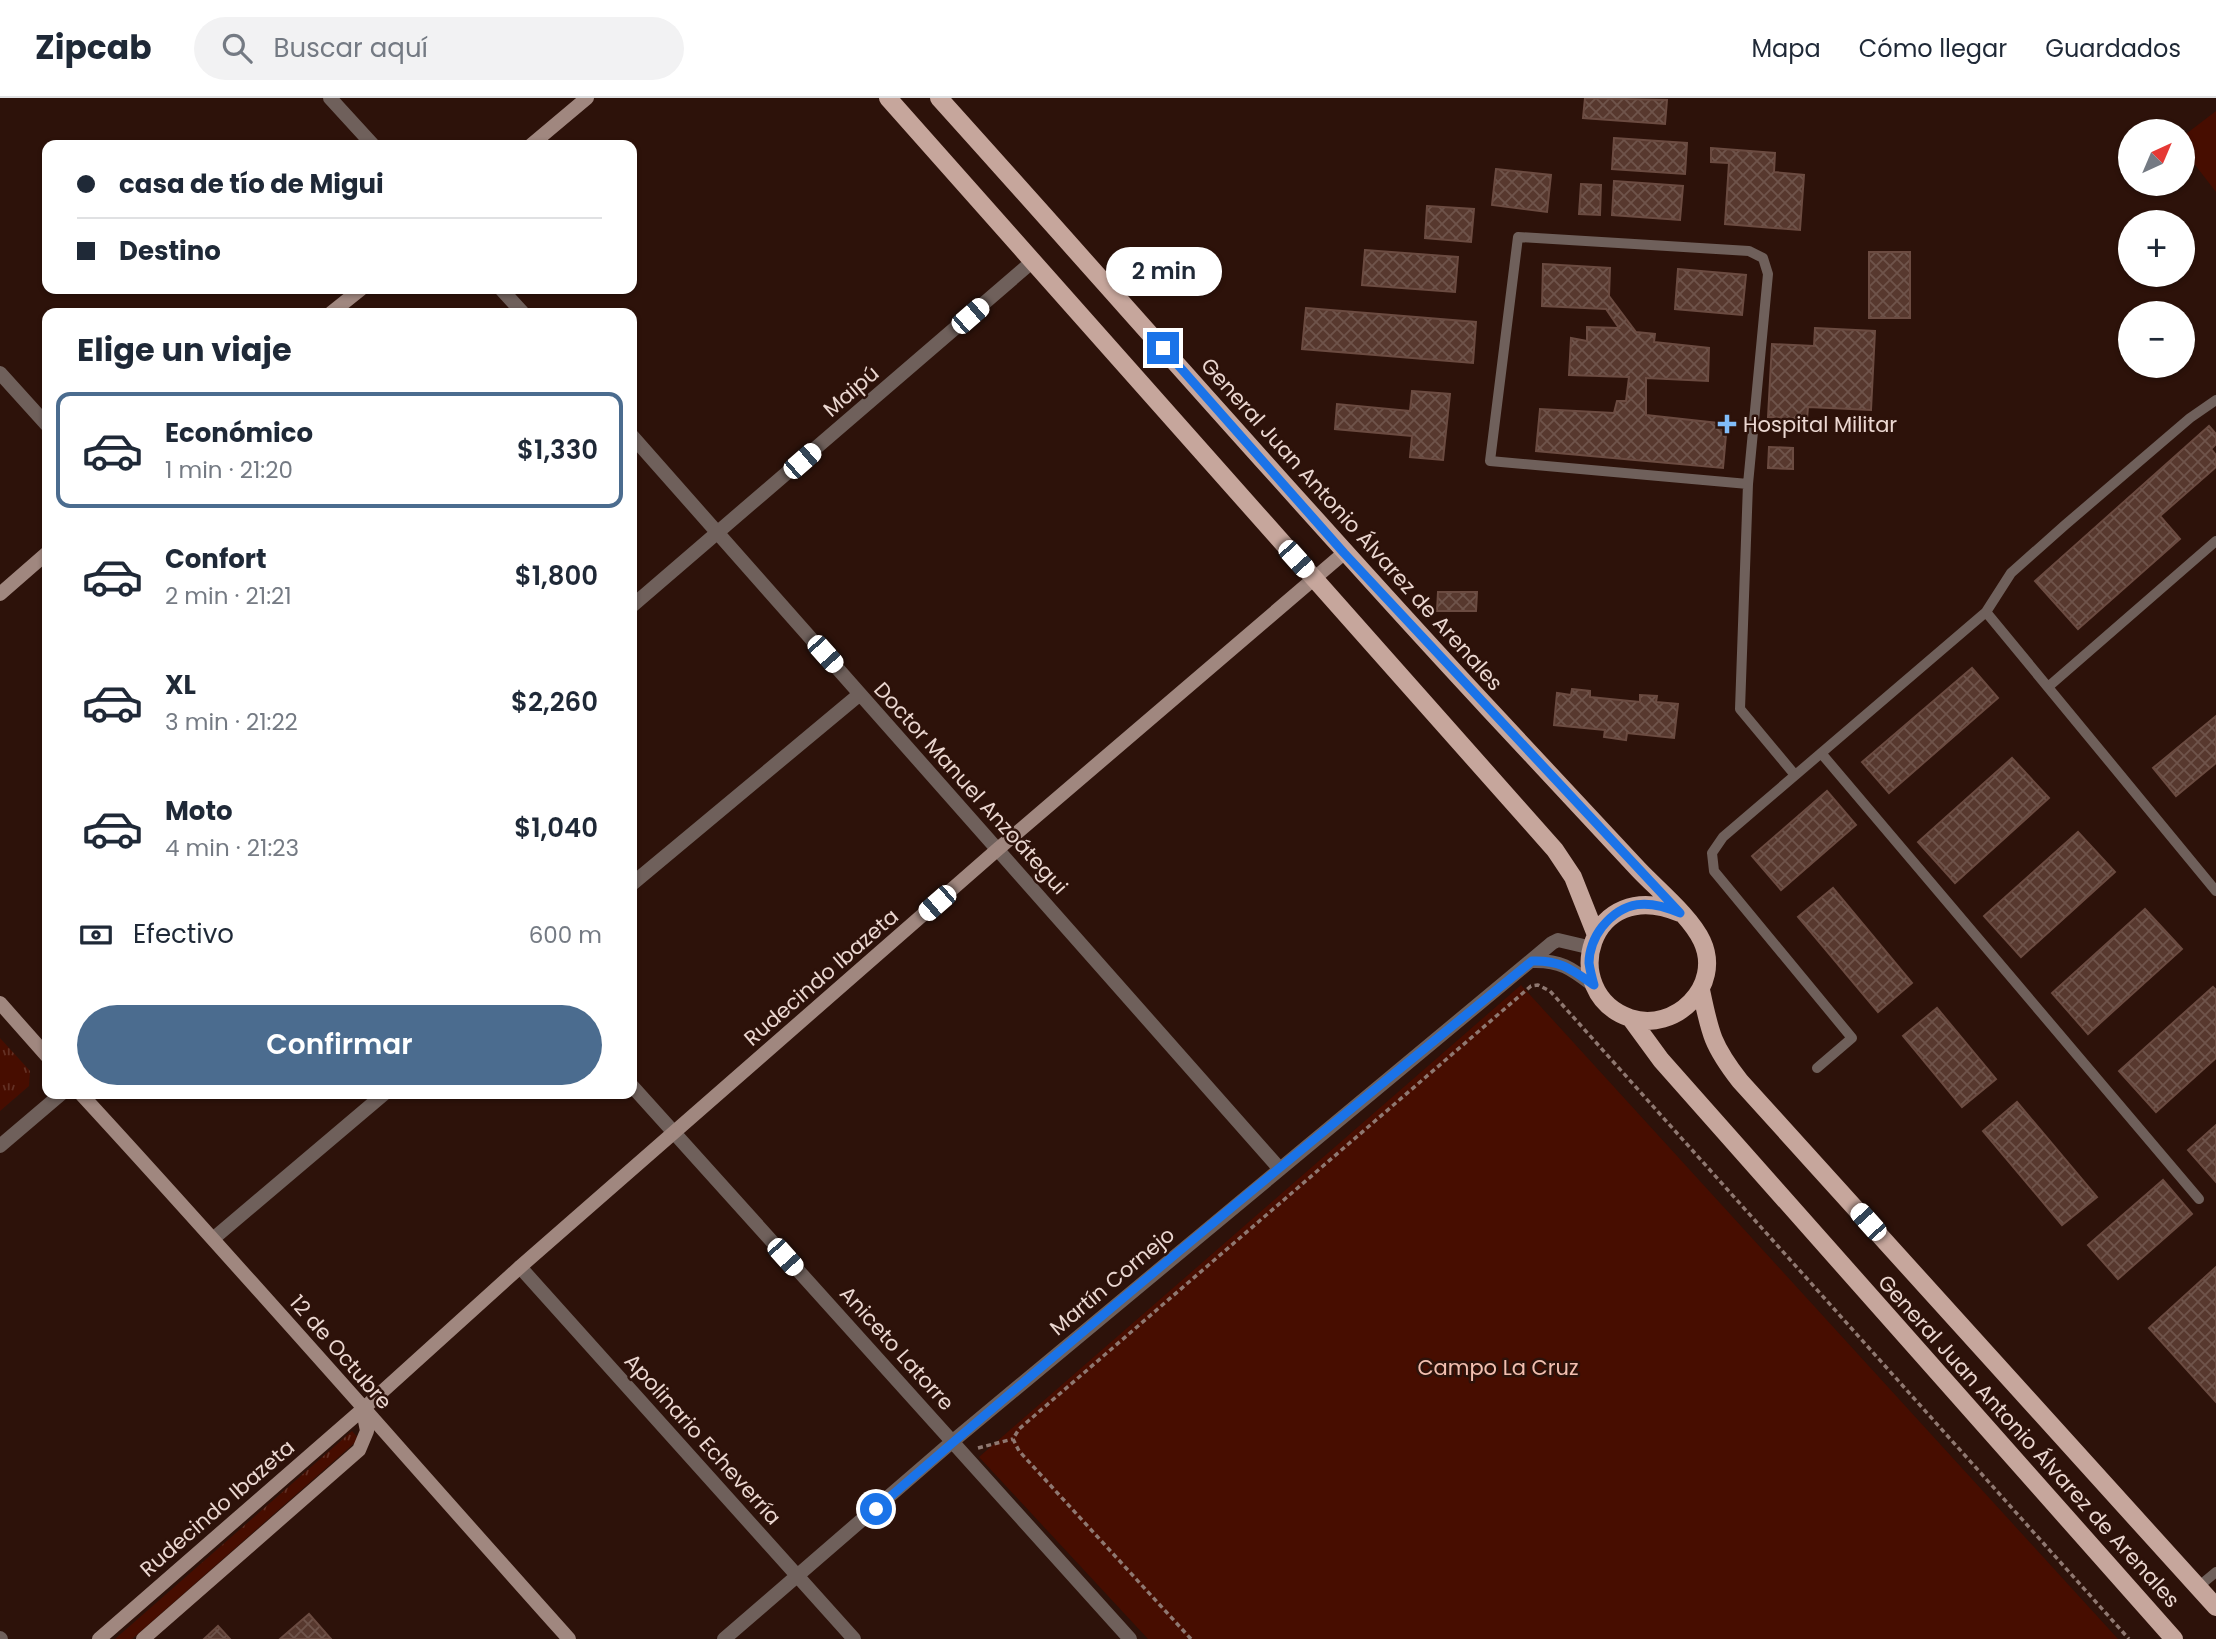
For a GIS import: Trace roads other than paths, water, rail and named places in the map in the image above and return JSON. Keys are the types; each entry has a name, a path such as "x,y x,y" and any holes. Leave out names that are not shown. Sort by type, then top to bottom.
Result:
{"main road":[{"path":"887,98 1555,850 1573,877 1594,941"},
{"name":"General Juan Antonio Álvarez de Arenales","path":"939,98 1344,553 1696,928 1705,947 1707,969 1701,989 1713,1042 1720,1056 2216,1607"},
{"path":"1594,985 1589,961 1594,941 1611,916 1633,905 1651,904 1665,906 1680,913"},
{"name":"General Juan Antonio Álvarez de Arenales","path":"1594,985 1615,1011 1631,1019 1661,1060 2174,1639"},
{"path":"1631,1019 1661,1020 1675,1015 1690,1005 1701,989"}],"street":[{"path":"330,98 368,140"},
{"path":"537,140 587,98"},
{"name":"Maipú","path":"637,602 1033,261"},
{"path":"337,308 354,294"},
{"path":"506,294 518,308"},
{"path":"0,373 42,419"},
{"name":"Doctor Manuel Anzoátegui","path":"637,442 1279,1168"},
{"name":"Rudecindo Ibazeta","path":"99,1639 998,849 1344,553"},
{"path":"0,594 42,558"},
{"path":"637,880 860,694"},
{"name":"Martín Cornejo","path":"724,1639 958,1447 1279,1168 1558,940 1594,941"},
{"path":"1532,961 1551,960 1569,967 1594,985"},
{"path":"0,1003 42,1050"},
{"name":"Aniceto Latorre","path":"637,1092 1130,1639"},
{"path":"0,1146 55,1099"},
{"name":"12 de Octubre","path":"86,1099 215,1238 363,1409 569,1639"},
{"path":"215,1238 378,1099"},
{"name":"Apolinario Echeverría","path":"520,1267 854,1639"},
{"path":"143,1639 359,1450 367,1431 363,1409"}],"lane":[{"path":"1748,484 1490,461 1518,237 1749,251 1763,258 1768,274 1748,484 1740,709 1795,775"},
{"path":"1817,1069 1852,1038 1714,871 1712,853 1723,837 1986,612 2011,573 2190,418 2216,400"},
{"path":"2048,687 2216,541"},
{"path":"1986,612 2216,891"},
{"path":"1821,753 2199,1199"},
{"path":"2198,1587 2216,1572"}],"place":[{"name":"Hospital Militar","path":"1727,424"}],"park label":[{"name":"Campo La Cruz","path":"1498,1367"}]}
